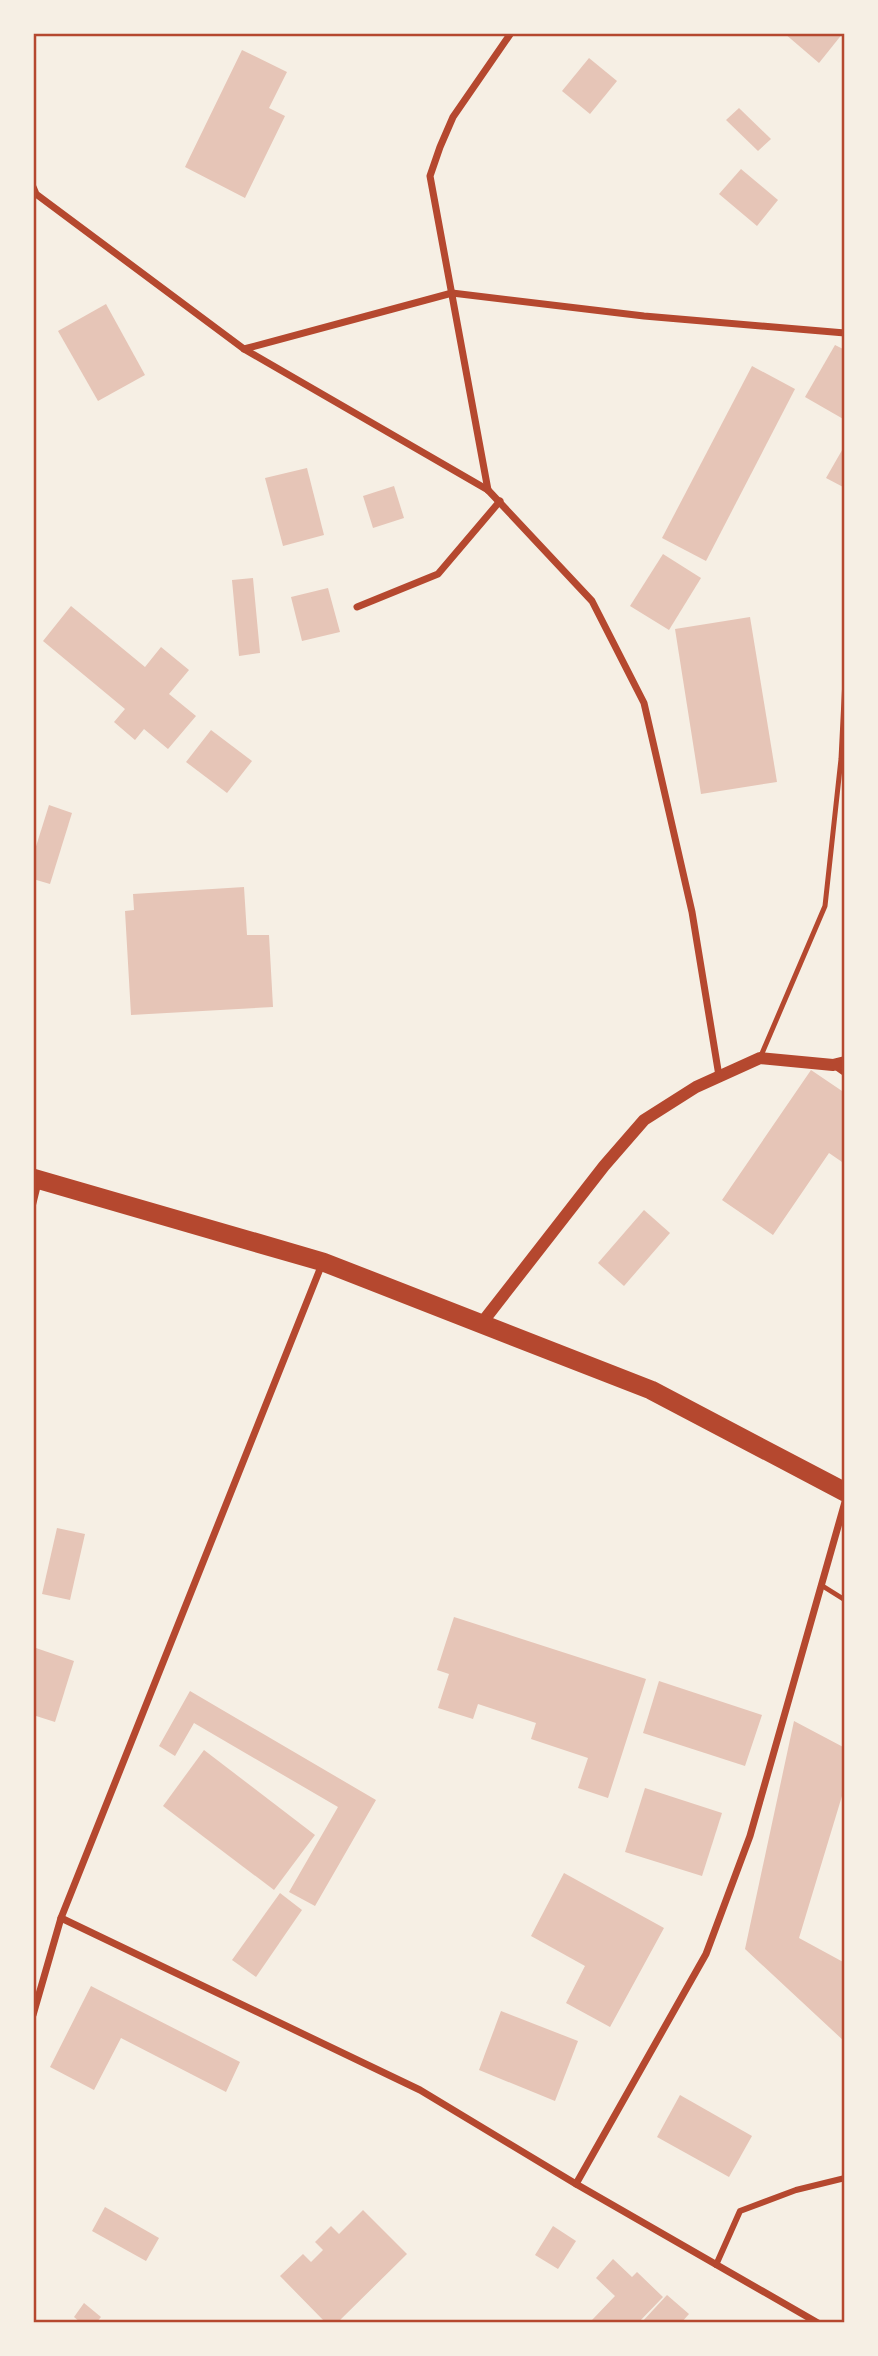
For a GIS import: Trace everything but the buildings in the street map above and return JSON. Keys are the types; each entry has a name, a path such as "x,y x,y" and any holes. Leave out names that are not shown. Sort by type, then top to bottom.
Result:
{"highway":[{"path":"36,1179 323,1262 651,1390 845,1492"}],"street":[{"path":"488,489 430,176 453,117 511,33"},
{"path":"34,192 244,349 488,489 592,601 644,703 692,912 719,1076"},
{"path":"244,349 452,293 644,316 845,333"},
{"path":"357,607 438,574 499,501"},
{"path":"481,1324 604,1166 644,1120 696,1087 760,1058 839,1063"},
{"path":"33,2015 61,1918 323,1262"},
{"path":"576,2184 706,1954 750,1836 845,1502"},
{"path":"61,1918 419,2090 818,2323"},
{"path":"716,2265 740,2211 796,2190 845,2178"}],"lane":[{"path":"760,1058 825,906 841,759 845,679"},
{"path":"839,1063 845,1074"},
{"path":"33,1206 36,1179"},
{"path":"821,1585 845,1600"}]}
